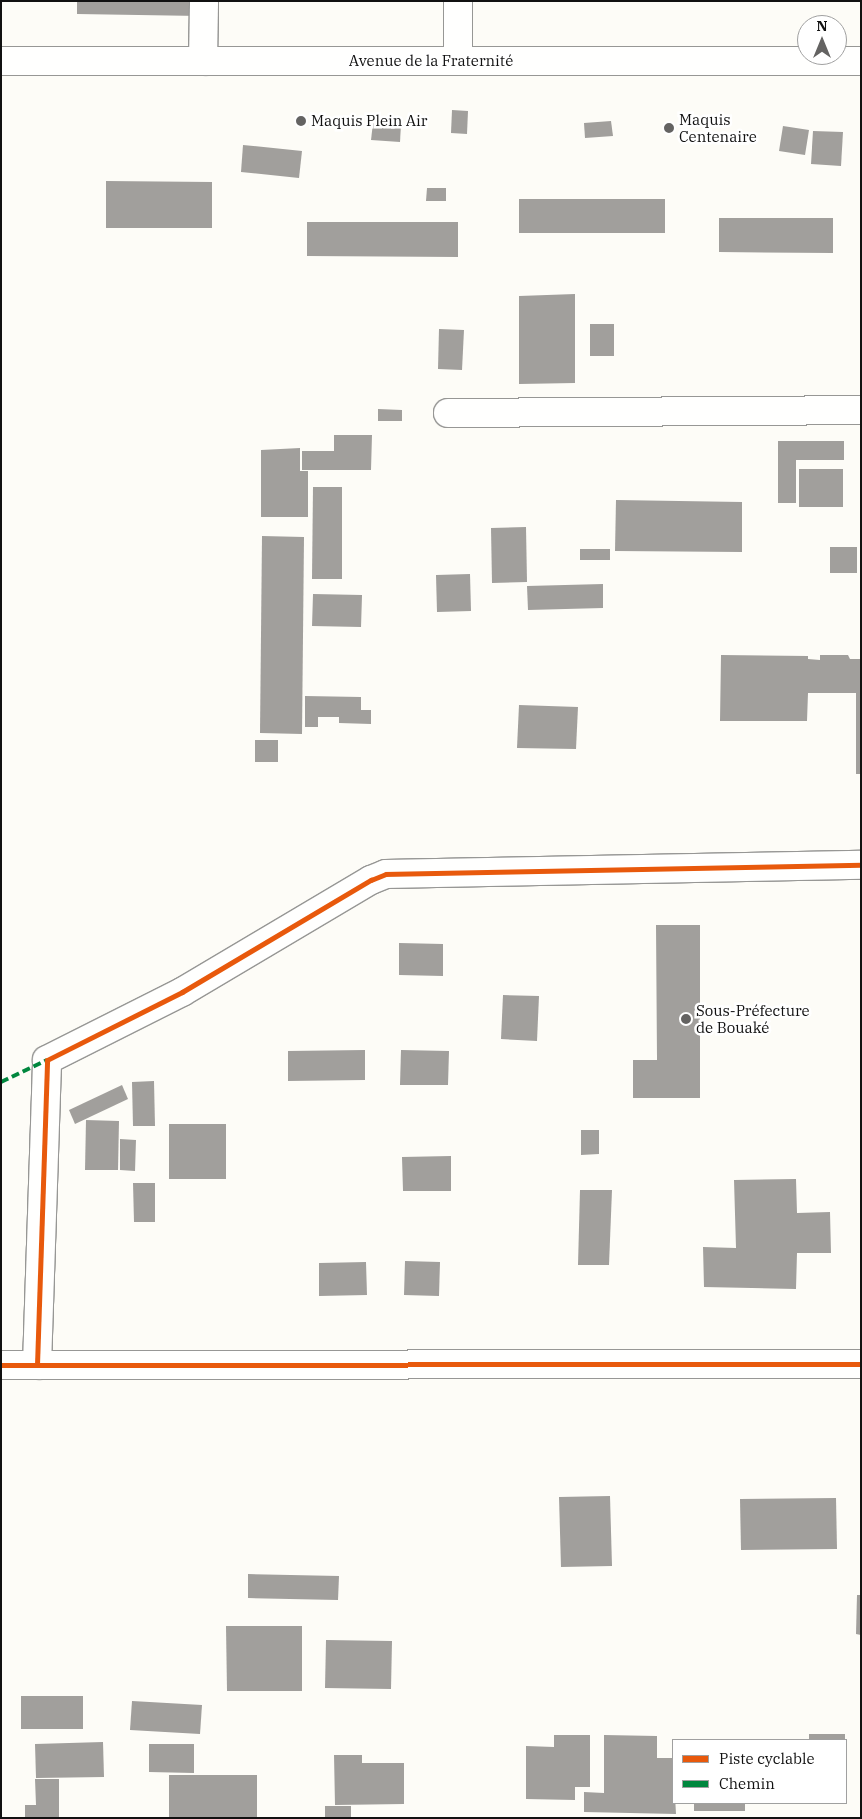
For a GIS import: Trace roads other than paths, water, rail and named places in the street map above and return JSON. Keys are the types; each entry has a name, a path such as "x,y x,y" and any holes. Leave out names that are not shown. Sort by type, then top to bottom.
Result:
{"street":[{"path":"203,61 204,1"},
{"path":"458,1 458,61"},
{"name":"Avenue de la Fraternité","path":"1,61 861,61"},
{"path":"448,413 861,410"},
{"path":"37,1364 47,1060 182,992 348,894 386,874 861,864"},
{"path":"1,1364 861,1364"}],"place":[{"name":"Maquis Plein Air","path":"301,121"},
{"name":"Maquis Centenaire","path":"669,128"},
{"name":"Sous-Préfecture de Bouaké","path":"686,1019"}]}
